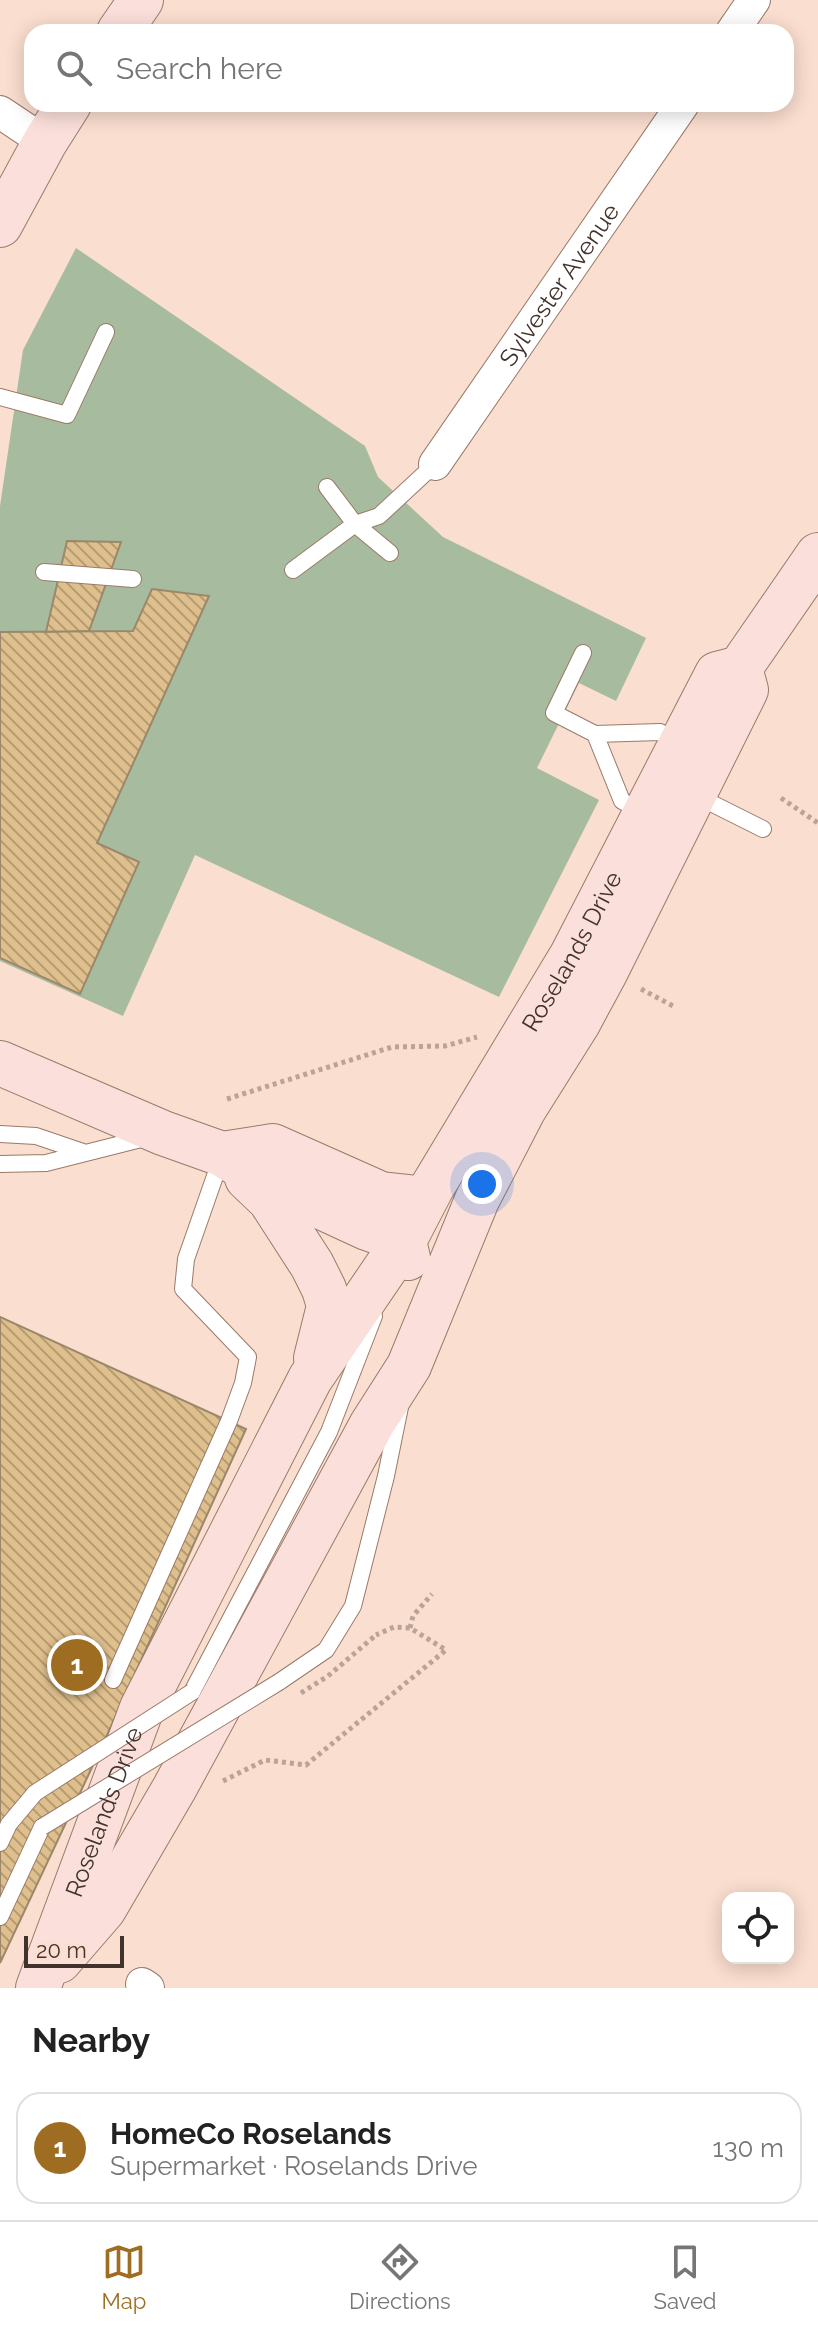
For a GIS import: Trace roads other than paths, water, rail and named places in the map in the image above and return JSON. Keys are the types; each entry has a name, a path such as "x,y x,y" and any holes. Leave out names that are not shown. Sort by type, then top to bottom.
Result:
{"street":[{"path":"124,24 141,0"},
{"path":"738,24 754,0"},
{"path":"0,112 45,142"},
{"path":"0,225 64,112"},
{"name":"Sylvester Avenue","path":"435,464 677,112"},
{"name":"Roselands Drive","path":"38,1986 142,1708 310,1379 404,1241 431,1189 572,955 717,674 740,668 818,555"},
{"name":"Roselands Drive","path":"38,1986 104,1909 151,1829 372,1424 409,1366 477,1200 524,1109 585,1010 746,690 740,668"},
{"path":"0,1063 163,1133 222,1154 267,1182 367,1228 404,1241"},
{"path":"222,1154 273,1146 381,1194 409,1197 431,1189"},
{"path":"222,1154 270,1200 324,1289 329,1306 310,1379"},
{"name":"Roselands Drive","path":"372,1424 373,1384 414,1280 404,1241 381,1194"},
{"name":"Roselands Drive","path":"404,1241 477,1200"}],"lane":[{"path":"0,397 67,415 106,332"},
{"path":"293,570 355,524 379,516 435,464"},
{"path":"327,487 355,524 390,553"},
{"path":"44,572 133,579"},
{"path":"583,653 554,713 595,734 660,732 682,743"},
{"path":"595,734 622,801 645,813"},
{"path":"694,794 763,829"},
{"path":"0,1164 46,1163 163,1133"},
{"path":"0,1134 36,1136 85,1152"},
{"path":"113,1680 229,1421 243,1383 248,1357 183,1289 186,1259 222,1154"},
{"path":"0,1843 9,1824 35,1793 192,1692 329,1432 404,1241"},
{"path":"0,1917 42,1827 326,1650 353,1606 386,1476 409,1366"}],"place":[{"name":"HomeCo Roselands","path":"77,1665"}]}
